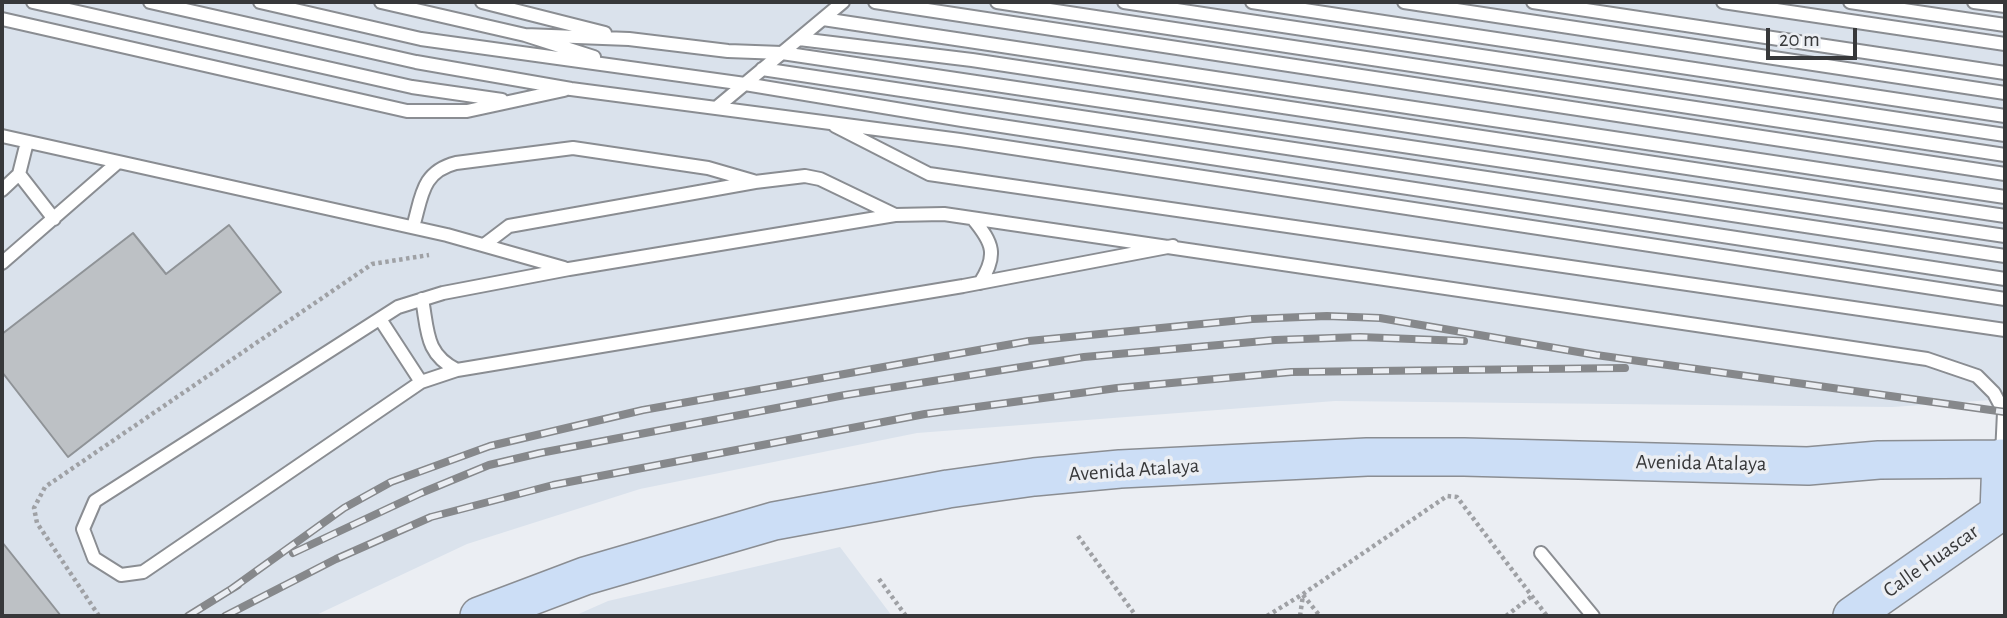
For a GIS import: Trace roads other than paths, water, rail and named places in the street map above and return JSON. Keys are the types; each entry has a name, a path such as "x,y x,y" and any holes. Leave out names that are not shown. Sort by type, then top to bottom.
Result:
{"main road":[{"name":"Avenida Atalaya","path":"479,616 584,576 774,521 947,489 1034,477 1119,469 1367,457 1808,466 1876,480 2003,472"},
{"name":"Calle Huascar","path":"1852,616 1998,513 2003,472"}],"lane":[{"path":"33,2 412,87 512,102"},
{"path":"150,2 416,62 571,89 1015,148 2005,299"},
{"path":"260,2 421,39 745,84 962,120 2005,279"},
{"path":"381,2 525,35 624,67"},
{"path":"482,2 629,39"},
{"path":"716,108 843,2"},
{"path":"875,2 2005,174"},
{"path":"997,2 2005,155"},
{"path":"1124,2 2005,135"},
{"path":"1252,2 2005,116"},
{"path":"1404,2 2005,93"},
{"path":"1533,2 2005,74"},
{"path":"1723,2 2005,44"},
{"path":"1850,2 2005,25"},
{"path":"1974,2 2005,6"},
{"path":"2,19 407,111 467,111 571,89"},
{"path":"823,19 2005,197"},
{"path":"525,35 629,39 728,51 782,52 2005,236"},
{"path":"799,39 972,60 2005,216"},
{"path":"762,69 2005,256"},
{"path":"826,122 929,174 2005,330"},
{"path":"2,136 413,227 569,269"},
{"path":"2,190 19,174 27,142"},
{"path":"413,227 426,184 432,174 442,167 456,163 573,148 708,168 755,182"},
{"path":"2,263 117,163"},
{"path":"19,174 54,219"},
{"path":"484,246 509,226 755,182 805,176 821,179 895,215"},
{"path":"1173,246 980,283 457,370 421,382 143,572 121,575 94,558 83,529 95,502 398,307 422,299 569,269 895,215 944,214 1173,246 1927,359 1977,376 1994,393 2004,412 2003,472"},
{"path":"973,219 986,233 992,250 990,267 980,283"},
{"path":"422,299 432,349 443,363 457,370"},
{"path":"380,319 421,382"},
{"path":"1541,553 1593,616"}],"railway":[{"path":"230,590 344,508 391,482 490,446 643,410 1029,341 1252,319 1327,316 1380,318 1596,355 2005,412"},
{"path":"293,553 421,493 489,465 845,395 1084,357 1275,340 1360,337 1464,341"},
{"path":"225,616 336,559 431,517 553,485 925,414 1117,388 1291,372 1625,368"},
{"path":"188,616 238,585"}]}
